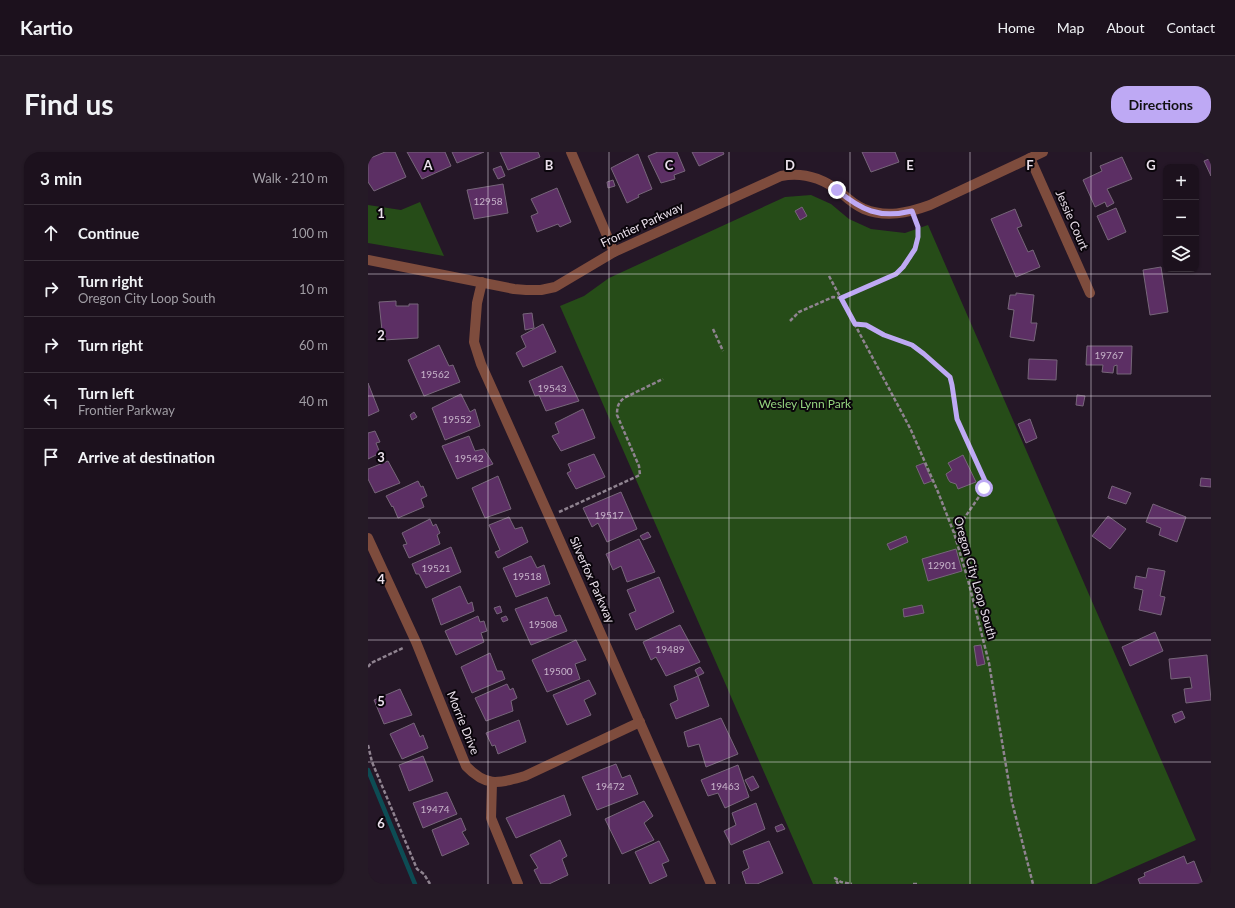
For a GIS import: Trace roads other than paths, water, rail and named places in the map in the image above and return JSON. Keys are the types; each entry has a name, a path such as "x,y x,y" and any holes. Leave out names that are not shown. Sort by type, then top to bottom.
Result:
{"street":[{"path":"570,152 614,252"},
{"name":"Frontier Parkway","path":"368,260 526,290 541,290 559,285 614,252 775,178 788,175 812,176 837,190 850,201 862,208 870,211 890,214 915,210 938,201 1043,152"},
{"name":"Jessie Court","path":"1030,158 1090,293"},
{"name":"Silverfox Parkway","path":"482,282 477,303 474,342 481,364 711,884"},
{"name":"Morrie Drive","path":"368,538 416,642 466,766 482,780 492,782"},
{"path":"518,884 491,818 492,782 506,781 525,776 640,722"}],"waterway":[{"path":"368,770 415,884"}],"park label":[{"name":"Wesley Lynn Park","path":"805,404"}]}
